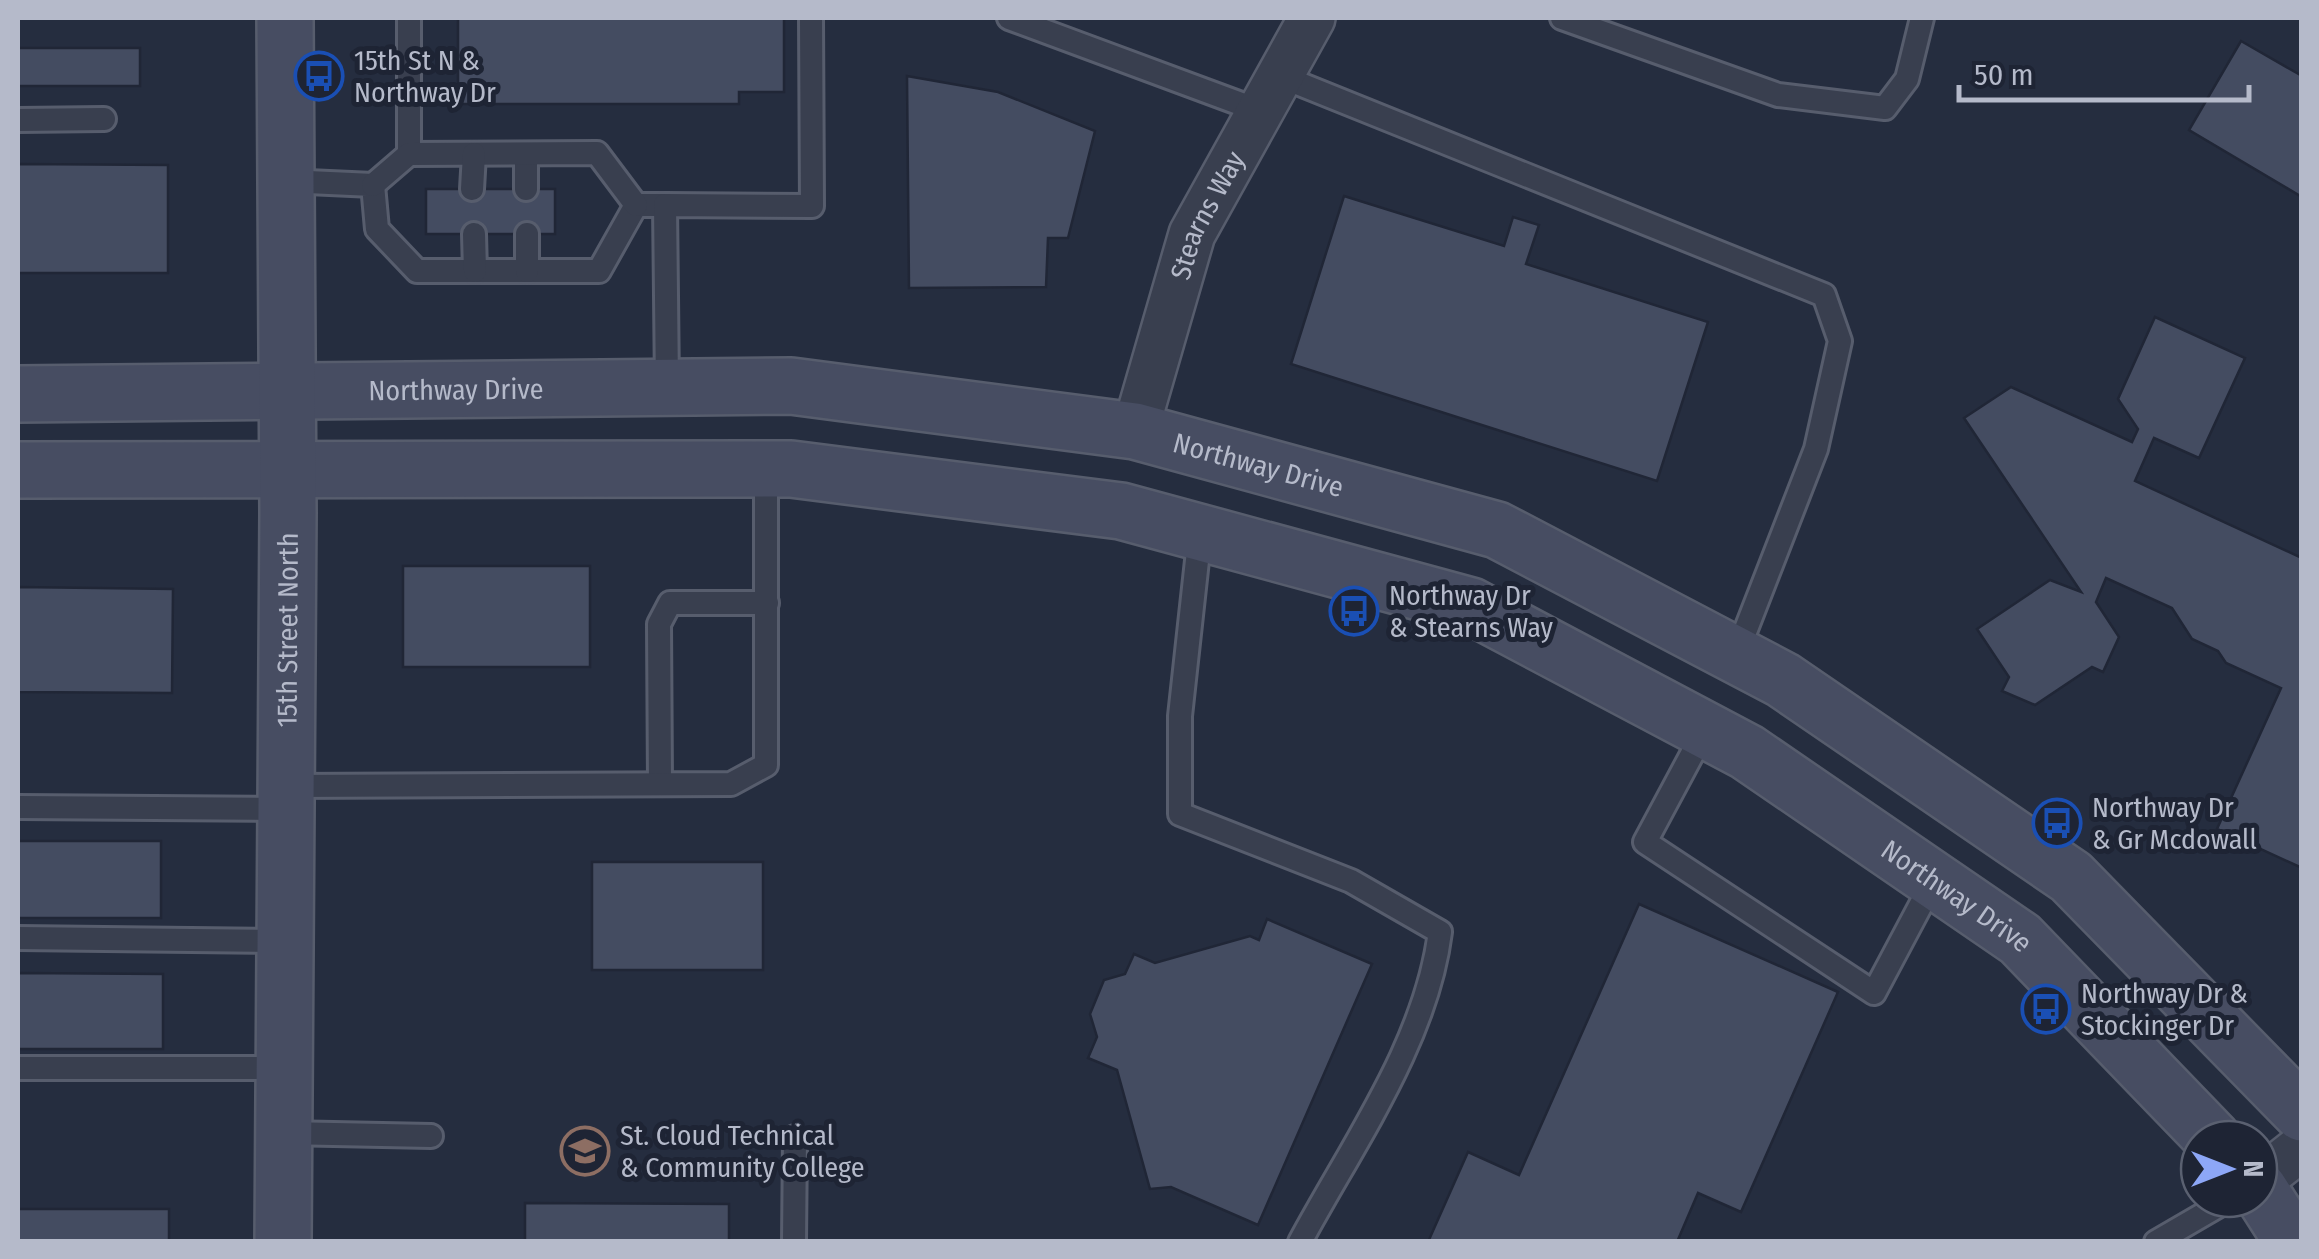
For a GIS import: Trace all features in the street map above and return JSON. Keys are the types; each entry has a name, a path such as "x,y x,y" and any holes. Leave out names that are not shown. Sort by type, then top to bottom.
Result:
{"street":[{"name":"15th Street North","path":"283,1242 288,472 285,18"},
{"name":"Stearns Way","path":"1135,431 1192,234 1312,18"},
{"name":"Northway Drive","path":"18,394 790,386 1135,431 1497,530 1783,680 2071,877 2302,1113"},
{"name":"Northway Drive","path":"18,470 766,469 1121,512 1471,606 1746,752 2020,939 2194,1119"},
{"path":"2279,1166 2302,1147"},
{"path":"2278,1219 2293,1242"}],"lane":[{"path":"408,18 410,154"},
{"path":"636,205 812,206 811,18"},
{"path":"1010,18 1270,94 1824,294 1840,341 1816,449 1736,655"},
{"path":"1562,18 1778,95 1885,108 1908,79 1922,18"},
{"path":"18,120 104,118"},
{"path":"286,181 372,185 410,154 597,154 636,205"},
{"path":"472,189 474,154"},
{"path":"526,154 526,189"},
{"path":"372,185 377,229 417,271 599,272 636,205"},
{"path":"665,205 667,387"},
{"path":"474,234 475,271"},
{"path":"527,234 527,272"},
{"path":"18,807 731,784 766,765 766,469"},
{"path":"1200,533 1180,716 1180,814 1350,881 1440,932 1436,963 1404,1050 1300,1242"},
{"path":"660,784 659,624 670,603 766,603"},
{"path":"1705,730 1644,842 1874,993 1934,880"},
{"path":"18,938 286,941"},
{"path":"18,1068 285,1068"},
{"path":"285,1133 431,1136"},
{"path":"794,1242 795,1138"},
{"path":"2156,1242 2196,1219"}],"building":[{"path":"458,18 784,18 784,92 739,92 739,104 458,104"},
{"path":"2241,41 2302,76 2302,197 2189,130"},
{"path":"18,48 140,48 140,86 18,86"},
{"path":"907,76 998,92 1095,131 1068,238 1048,238 1046,287 909,288"},
{"path":"18,164 168,165 168,273 18,273"},
{"path":"426,189 555,189 555,234 426,234"},
{"path":"1344,196 1504,246 1513,217 1539,225 1526,264 1708,322 1657,481 1291,364"},
{"path":"2155,317 2245,358 2199,458 2154,438 2135,481 2302,558 2302,868 2217,829 2281,688 2226,663 2218,651 2192,639 2172,608 2106,578 2096,602 2119,637 2103,672 2092,667 2035,705 2002,691 2009,677 1977,629 2050,580 2081,592 1964,418 2011,387 2132,442 2138,429 2118,399"},
{"path":"403,566 590,566 590,667 403,667"},
{"path":"18,587 173,589 172,693 18,692"},
{"path":"18,841 161,841 161,918 18,918"},
{"path":"592,862 763,862 763,970 592,970"},
{"path":"1639,904 1838,992 1741,1212 1698,1193 1677,1242 1428,1242 1468,1152 1519,1175"},
{"path":"1267,919 1372,964 1258,1225 1171,1187 1150,1189 1117,1070 1088,1058 1097,1037 1090,1014 1104,980 1125,974 1134,954 1155,963 1250,936 1259,940"},
{"path":"18,973 163,974 163,1049 18,1049"},
{"path":"525,1203 729,1204 729,1242 525,1242"},
{"path":"18,1209 169,1209 169,1242 18,1242"}],"place":[{"name":"15th St N & Northway Dr","path":"319,76"},
{"name":"Northway Dr & Stearns Way","path":"1354,611"},
{"name":"Northway Dr & Gr Mcdowall","path":"2057,823"},
{"name":"Northway Dr & Stockinger Dr","path":"2046,1009"},
{"name":"St. Cloud Technical & Community College","path":"585,1151"}]}
